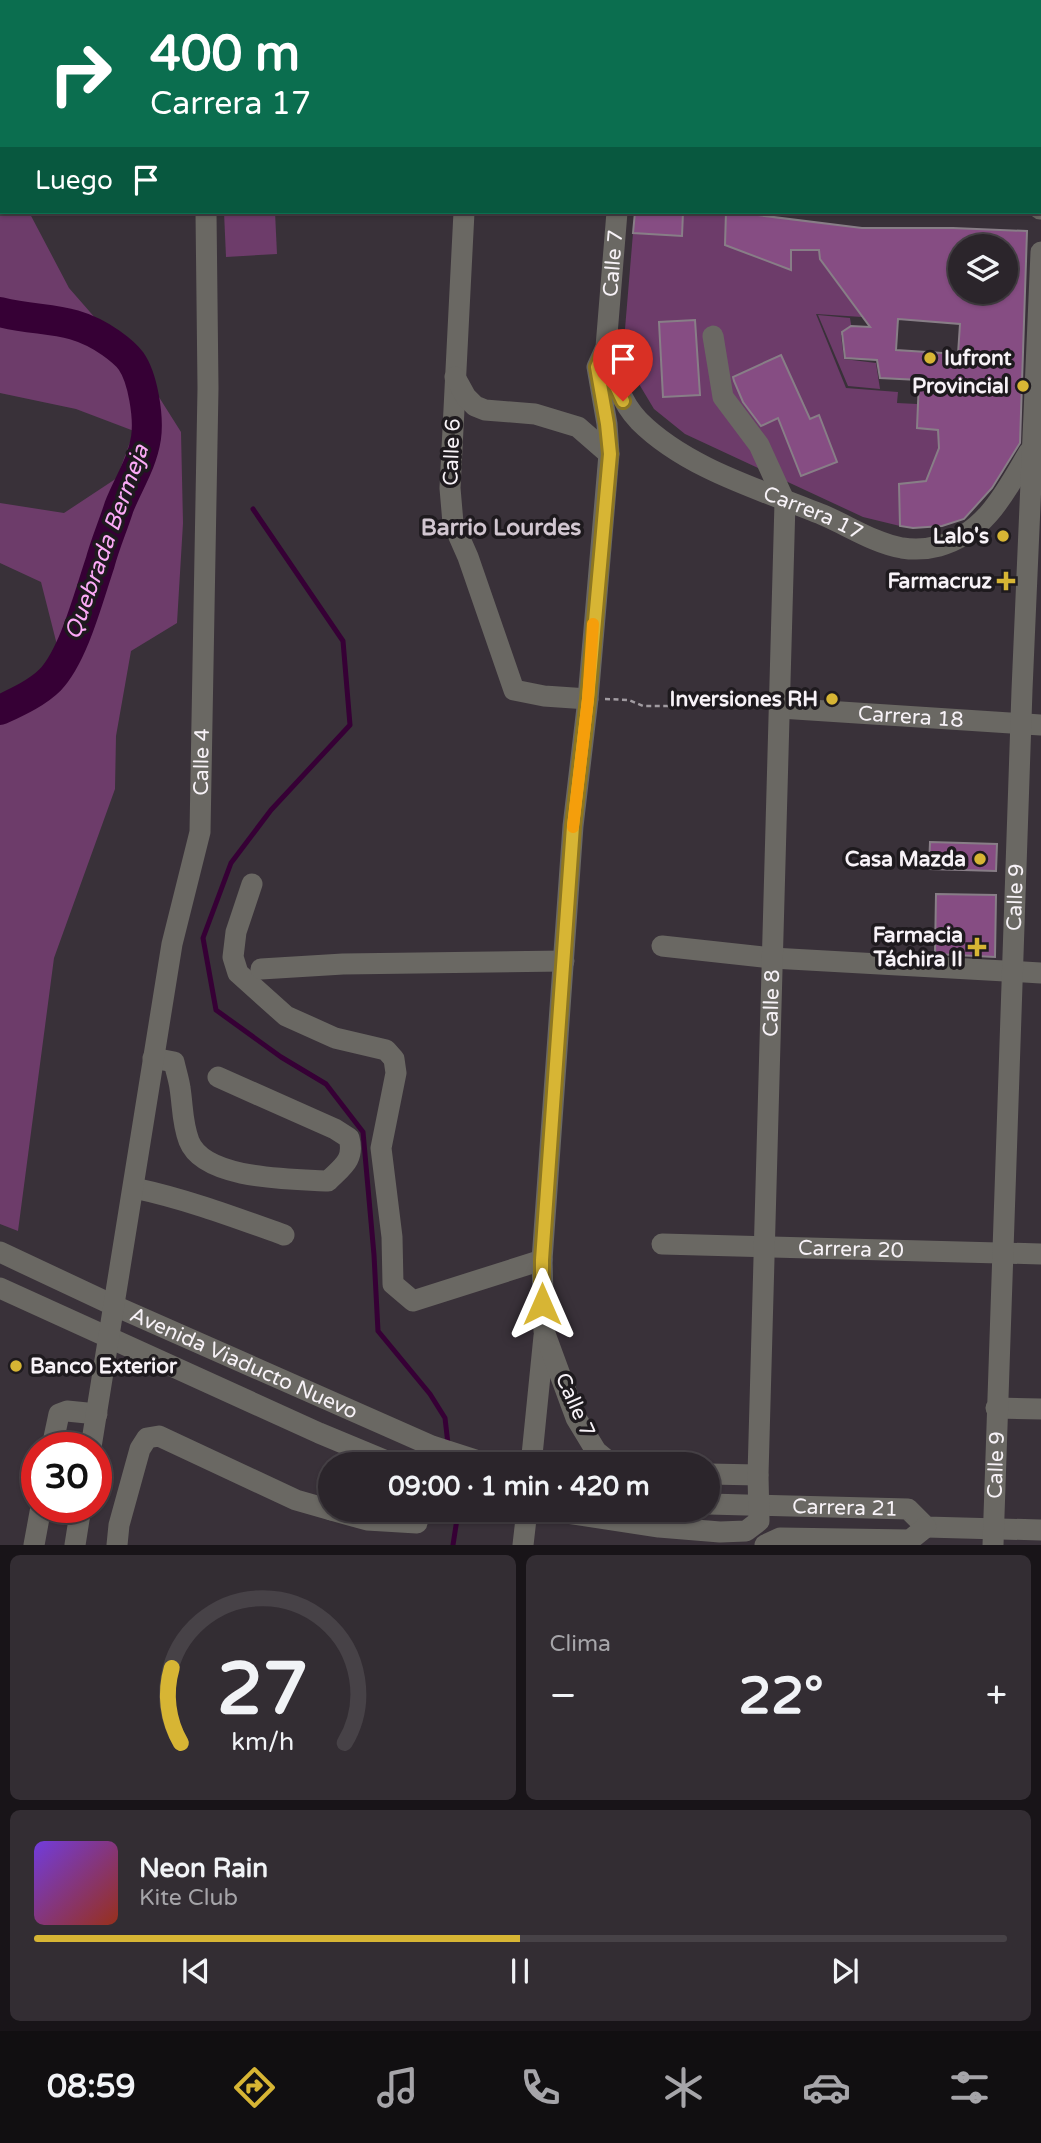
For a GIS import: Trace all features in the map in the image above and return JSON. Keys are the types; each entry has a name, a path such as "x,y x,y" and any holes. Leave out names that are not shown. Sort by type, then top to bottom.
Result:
{"street":[{"name":"Calle 4","path":"94,1432 172,944 200,832 208,388 206,214"},
{"name":"Calle 6","path":"464,214 450,488 453,523 468,557 513,690 544,696 588,699"},
{"name":"Calle 7","path":"597,1452 576,1418 544,1331 542,1260 573,826 588,699 610,454 597,367 606,347 617,214"},
{"name":"Calle 9","path":"994,1536 996,1408 1014,972 1031,724 1041,252"},
{"path":"713,336 720,391 759,445 785,502"},
{"name":"Carrera 17","path":"606,347 615,384 623,401 651,432 667,444 730,479 823,515 882,542 903,548 921,549 940,545 962,537 986,519 1036,448"},
{"path":"455,377 466,397 475,406 485,410 535,414 579,428 610,454"},
{"name":"Calle 8","path":"759,1505 785,502"},
{"name":"Carrera 18","path":"780,708 1031,724"},
{"path":"253,884 236,932 233,957 238,973 286,1016 335,1038 386,1050 394,1059 396,1073 381,1148 392,1237 393,1284 413,1301 542,1260"},
{"path":"662,946 772,958 1041,973"},
{"path":"261,969 343,964 564,961"},
{"path":"153,1058 174,1062 180,1088 182,1121 190,1146 217,1168 261,1177 327,1181 350,1157 352,1149 349,1138 335,1129 218,1077"},
{"path":"134,1188 172,1196 284,1235"},
{"name":"Carrera 20","path":"662,1244 1041,1254"},
{"name":"Avenida Viaducto Nuevo","path":"0,1252 115,1306 451,1452"},
{"name":"Avenida Viaducto Nuevo","path":"0,1288 364,1452"},
{"path":"532,1452 544,1331"},
{"path":"996,1408 1041,1409"},
{"path":"55,1432 59,1414 67,1411 97,1414"},
{"path":"117,1545 119,1525 140,1448 147,1438 159,1436 296,1500 318,1506"},
{"path":"720,1474 758,1475"},
{"path":"626,1522 752,1538 759,1521 759,1505 720,1504"},
{"name":"Carrera 21","path":"759,1505 908,1509 926,1527 994,1536 1041,1530"},
{"path":"400,1522 417,1523"},
{"path":"523,1545 526,1522"},
{"path":"34,1545 38,1523"},
{"path":"75,1545 78,1523"},
{"name":"Carrera 21","path":"773,1541 910,1540 926,1527"}],"path":[{"path":"588,699 628,700 643,706 687,706 724,693 760,697 780,708"}],"shaded area":[{"path":"0,214 30,214 69,288 145,375 181,432 183,523 177,623 131,651 116,736 115,789 54,958 18,1231 0,1224 0,697 33,685 57,645 41,582 0,563 0,503 64,513 117,478 134,431 76,409 0,393"},
{"path":"224,214 275,214 277,254 226,257"},
{"path":"683,214 726,214 725,245 791,270 791,250 819,250 820,260 862,317 816,314 846,388 898,392 897,403 917,404 917,428 938,430 939,448 926,481 899,484 900,526 863,517 685,434 654,409 636,379 624,341 633,233 682,236"},
{"path":"818,315 850,318 853,336 841,335 844,359 876,363 880,389 848,386"}],"building":[{"path":"635,214 683,214 682,236 633,233"},
{"path":"726,214 757,214 862,228 1027,231 1020,443 992,488 964,519 942,526 900,526 899,484 926,481 939,448 938,430 917,428 919,380 880,378 877,360 845,358 842,332 851,326 870,327 820,259 819,250 791,250 791,270 725,245","holes":["898,319 960,324 958,354 896,350"]},
{"path":"695,320 700,395 663,397 659,322"},
{"path":"781,355 810,419 819,415 837,462 801,476 778,418 761,426 743,402 733,377"},
{"path":"930,842 997,844 996,871 929,869"},
{"path":"936,894 996,895 995,957 935,954"}],"waterway":[{"name":"Quebrada Bermeja","path":"0,312 83,328 119,349 131,361 139,377 147,429 141,457 119,507 80,624 66,656 45,685 0,710"},
{"path":"253,509 343,641 350,725 271,810 231,863 203,938 216,1010 281,1057 326,1084 363,1132 378,1331 430,1394 445,1418 448,1444"},
{"path":"453,1545 457,1522"}],"slow traffic":[{"path":"573,827 588,699 593,624"}],"place":[{"name":"Iufront","path":"930,358"},
{"name":"Provincial","path":"1023,386"},
{"name":"Lalo's","path":"1003,536"},
{"name":"Farmacruz","path":"1006,581"},
{"name":"Inversiones RH","path":"832,699"},
{"name":"Casa Mazda","path":"980,859"},
{"name":"Farmacia Táchira II","path":"977,947"},
{"name":"Banco Exterior","path":"16,1366"}],"district":[{"name":"Barrio Lourdes","path":"501,528"}],"route":[{"path":"542,1304 542,1260 573,826 588,699 610,454 597,367 606,347 615,384 623,401"}]}
